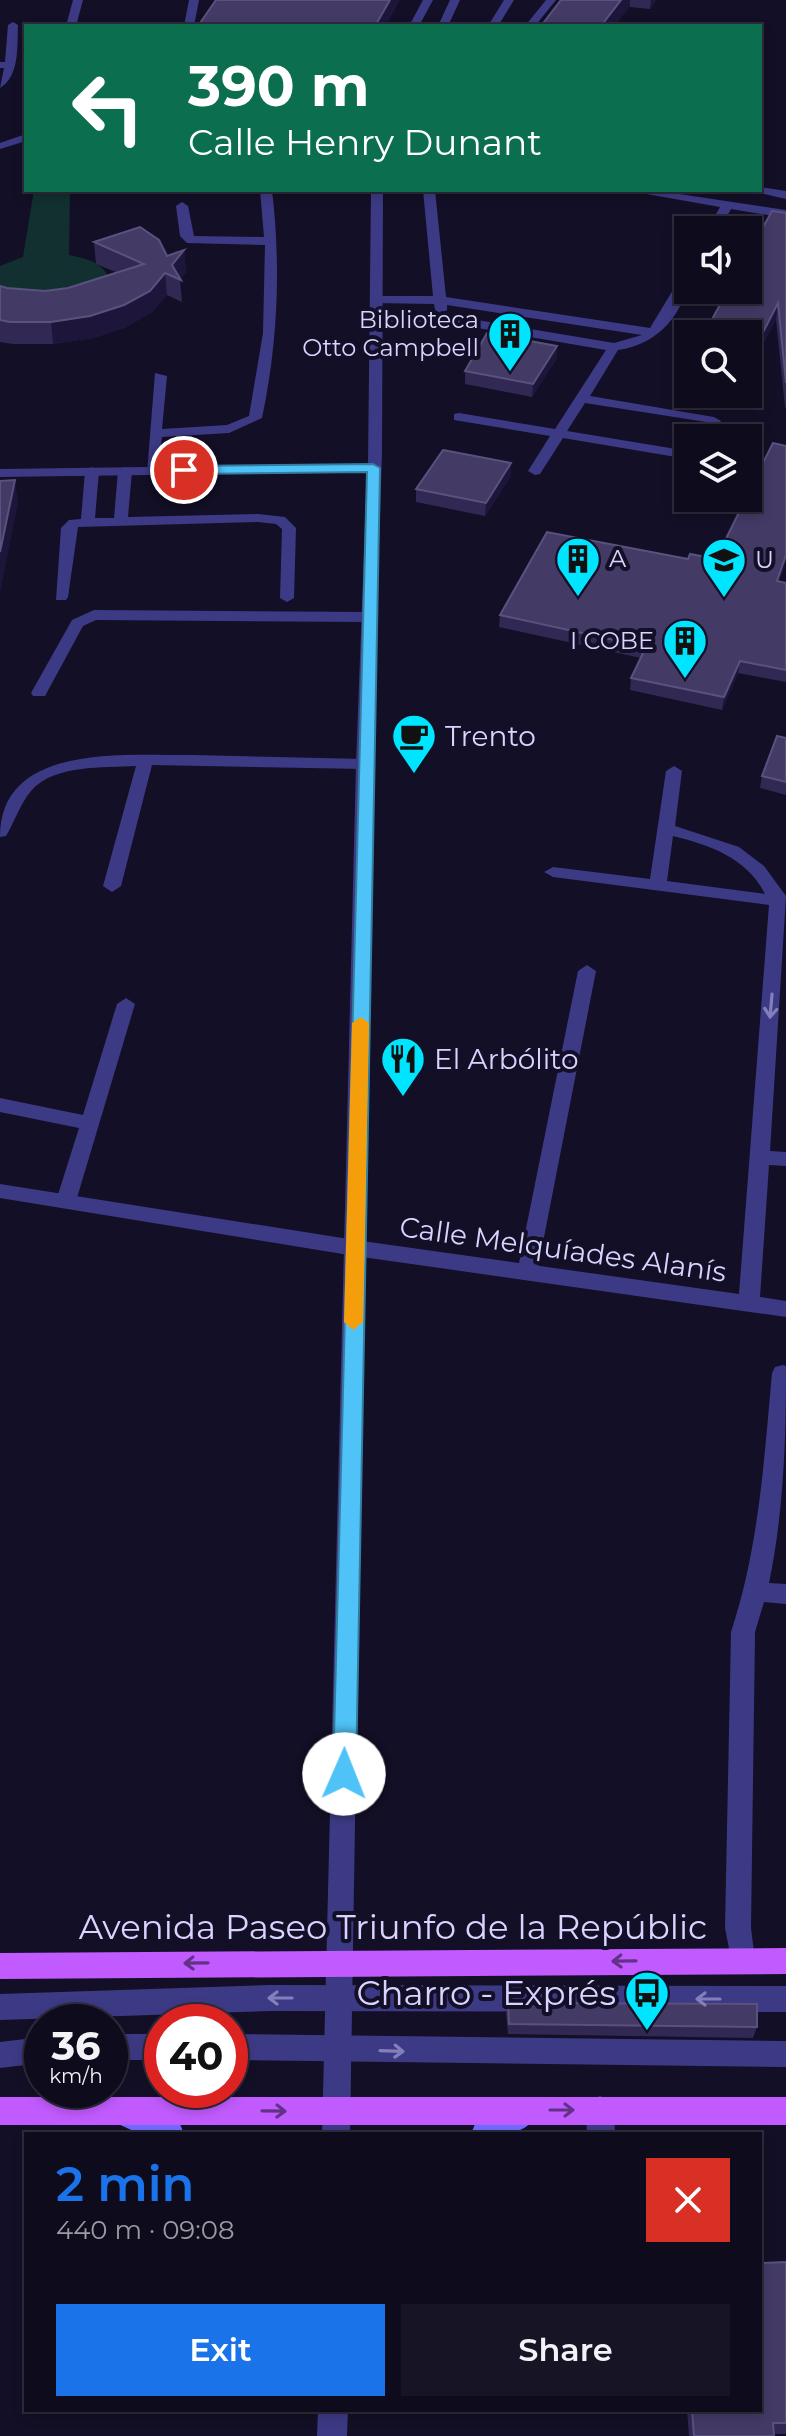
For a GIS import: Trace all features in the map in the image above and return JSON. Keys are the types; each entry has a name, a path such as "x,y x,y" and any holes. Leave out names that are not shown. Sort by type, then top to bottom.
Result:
{"main road":[{"name":"Avenida Paseo Triunfo de la Repúblic","path":"0,1966 786,1961"},
{"path":"488,2132 527,2110"},
{"path":"0,2111 123,2111 336,2123 527,2110 600,2122 786,2111"},
{"path":"123,2111 166,2132"}],"street":[{"path":"72,24 78,0"},
{"path":"189,24 194,0"},
{"path":"415,24 428,0"},
{"path":"444,24 455,0"},
{"path":"494,24 509,0"},
{"path":"532,24 551,0"},
{"path":"0,43 5,24"},
{"path":"0,85 7,76 5,24"},
{"path":"1,146 24,138"},
{"path":"762,191 786,195"},
{"path":"155,433 229,429 249,424 255,418 272,297 272,241 266,192"},
{"path":"336,2123 377,192"},
{"path":"429,192 442,318"},
{"path":"643,192 786,214"},
{"path":"721,216 727,205"},
{"path":"182,206 186,236 191,240 272,241"},
{"path":"377,300 441,300 655,333"},
{"path":"376,318 442,318 614,347 635,346 655,333 674,300"},
{"path":"535,471 614,347"},
{"path":"152,470 160,376"},
{"path":"580,398 714,421"},
{"path":"459,417 674,453"},
{"path":"0,473 373,468"},
{"path":"88,521 92,471"},
{"path":"121,520 125,471"},
{"path":"61,597 68,528 74,523 280,520 289,528 291,537 287,598"},
{"path":"39,693 77,623 94,615 369,617"},
{"path":"0,832 27,785 53,769 91,763 145,762 364,764"},
{"path":"112,886 145,762"},
{"path":"658,885 674,771"},
{"path":"666,829 737,849 761,871 782,901 749,1304"},
{"path":"553,872 782,901"},
{"path":"527,1273 587,971"},
{"path":"66,1201 87,1123 126,1004"},
{"path":"0,1105 87,1123"},
{"path":"759,1157 786,1159"},
{"name":"Calle Melquíades Alanís","path":"0,1191 355,1248 786,1309"},
{"path":"742,1960 738,1928 743,1632 756,1592 770,1525 783,1373"},
{"path":"756,1592 786,1594"},
{"path":"0,2007 338,1999 786,1999"},
{"path":"248,2047 786,2054"},
{"path":"0,2055 24,2052"},
{"path":"332,2436 333,2412"}],"green space":[{"path":"34,192 70,192 69,255 101,267 110,285 0,306 0,266 23,257"}],"building":[{"path":"216,0 390,0 376,24 199,24"},
{"path":"561,0 621,0 603,24 543,24"},
{"path":"772,211 786,213 786,383 778,303 762,334 762,320 712,320 720,304 762,304 762,229"},
{"path":"140,227 159,240 167,256 184,250 172,265 181,280 165,273 150,291 124,305 90,316 51,322 0,320 0,286 45,291 68,288 144,264 94,242"},
{"name":"Biblioteca Otto Campbell","path":"487,333 557,346 533,384 465,371"},
{"path":"773,443 786,446 786,555 777,581 786,583 786,670 740,661 724,697 631,678 646,647 500,615 547,532 688,559 690,554 716,559 739,512 762,512 762,465"},
{"path":"443,450 511,463 486,503 416,489"},
{"path":"15,480 0,552 0,481"},
{"path":"777,736 786,738 786,782 762,776"},
{"path":"508,2003 757,2004 757,2027 509,2024"},
{"path":"786,2262 786,2423 773,2423 774,2436 694,2436 692,2412 762,2412 762,2263"}],"slow traffic":[{"path":"353,1322 361,1023"}],"place":[{"name":"Biblioteca Otto Campbell","path":"510,373"},
{"name":"A","path":"578,598"},
{"name":"U","path":"724,599"},
{"name":"I COBE","path":"685,680"},
{"name":"Trento","path":"414,775"},
{"name":"El Arbólito","path":"403,1098"},
{"name":"Charro - Exprés","path":"647,2032"}],"route":[{"path":"184,470 373,468 364,764 344,1774"}]}
